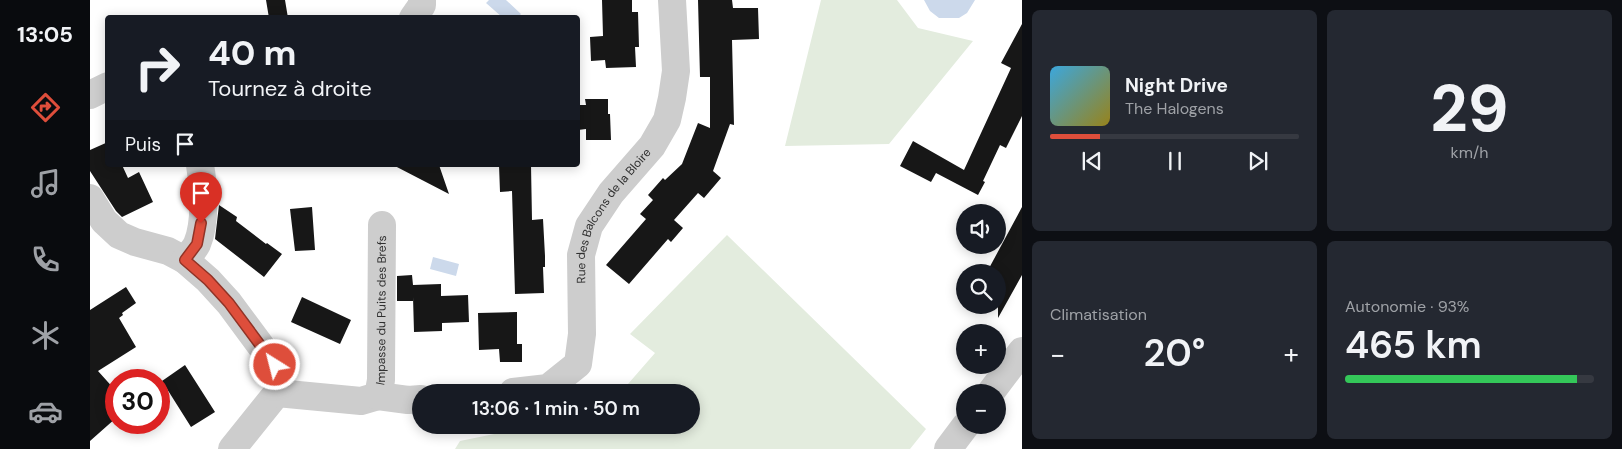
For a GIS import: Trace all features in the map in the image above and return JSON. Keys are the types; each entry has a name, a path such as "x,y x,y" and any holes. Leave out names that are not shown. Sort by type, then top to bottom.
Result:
{"street":[{"path":"415,15 422,5 422,0"},
{"name":"Rue des Balcons de la Bloire","path":"553,384 578,364 582,334 581,255 589,226 611,194 652,146 666,120 676,71 672,0"},
{"path":"90,95 105,88"},
{"path":"185,260 197,244 201,223 204,198 200,167"},
{"path":"90,198 104,221 119,235 135,242 168,251 185,260 208,280 229,303 275,365 279,378 277,393 232,449"},
{"name":"Impasse du Puits des Brefs","path":"378,396 381,380 382,225"},
{"path":"997,384 1022,351"},
{"path":"277,393 362,401 378,396 412,400"},
{"path":"948,449 959,434"}],"shaded area":[{"path":"821,0 897,0 918,28 973,41 889,144 785,146"},
{"path":"727,235 926,429 910,449 455,449 460,441 494,434 700,434 700,384 628,384 655,353 630,334"}],"water":[{"path":"489,0 506,0 521,14 500,15 486,3"},
{"path":"924,0 975,0 967,13 959,18 939,18 930,11"},
{"path":"433,257 459,264 456,276 430,269"}],"building":[{"path":"266,0 285,0 288,15 268,15"},
{"path":"602,0 632,0 632,12 638,12 639,47 635,47 636,67 606,68 605,60 591,61 590,37 603,36"},
{"path":"698,0 732,0 733,8 758,8 759,39 732,40 734,125 730,124 713,171 721,178 704,198 698,193 674,220 683,228 671,242 668,239 629,284 606,265 646,219 640,214 653,200 648,195 663,178 665,180 682,164 698,123 710,128 710,77 700,77"},
{"path":"1022,24 1022,116 1006,148 1000,145 978,195 936,173 931,182 900,166 913,141 964,170 1011,68 1001,63"},
{"path":"585,99 608,99 611,140 586,140 586,129 580,130 580,105 586,105"},
{"path":"105,143 105,167 123,167 128,178 139,172 153,202 122,217 90,171 90,150"},
{"path":"397,167 440,167 449,194"},
{"path":"499,167 531,167 532,220 543,219 544,293 515,294 512,191 500,192"},
{"path":"219,205 237,217 236,221 282,254 264,277 215,239"},
{"path":"312,207 315,250 295,251 290,209"},
{"path":"1022,207 1022,275 1006,304 1006,264 991,264 997,254 1006,254 1006,237"},
{"path":"412,275 413,285 441,284 441,296 468,295 469,322 442,323 442,331 414,332 413,297 413,301 397,301 397,276"},
{"path":"126,287 136,303 122,313 123,315 119,318 136,347 98,371 105,379 105,428 90,441 90,310"},
{"path":"302,297 351,320 340,344 291,322"},
{"path":"517,312 517,344 522,344 522,362 500,362 499,349 479,350 478,313"},
{"path":"185,365 215,412 191,427 170,394 170,375"}],"route":[{"path":"201,223 197,244 185,260 208,280 229,303 275,365"}]}
